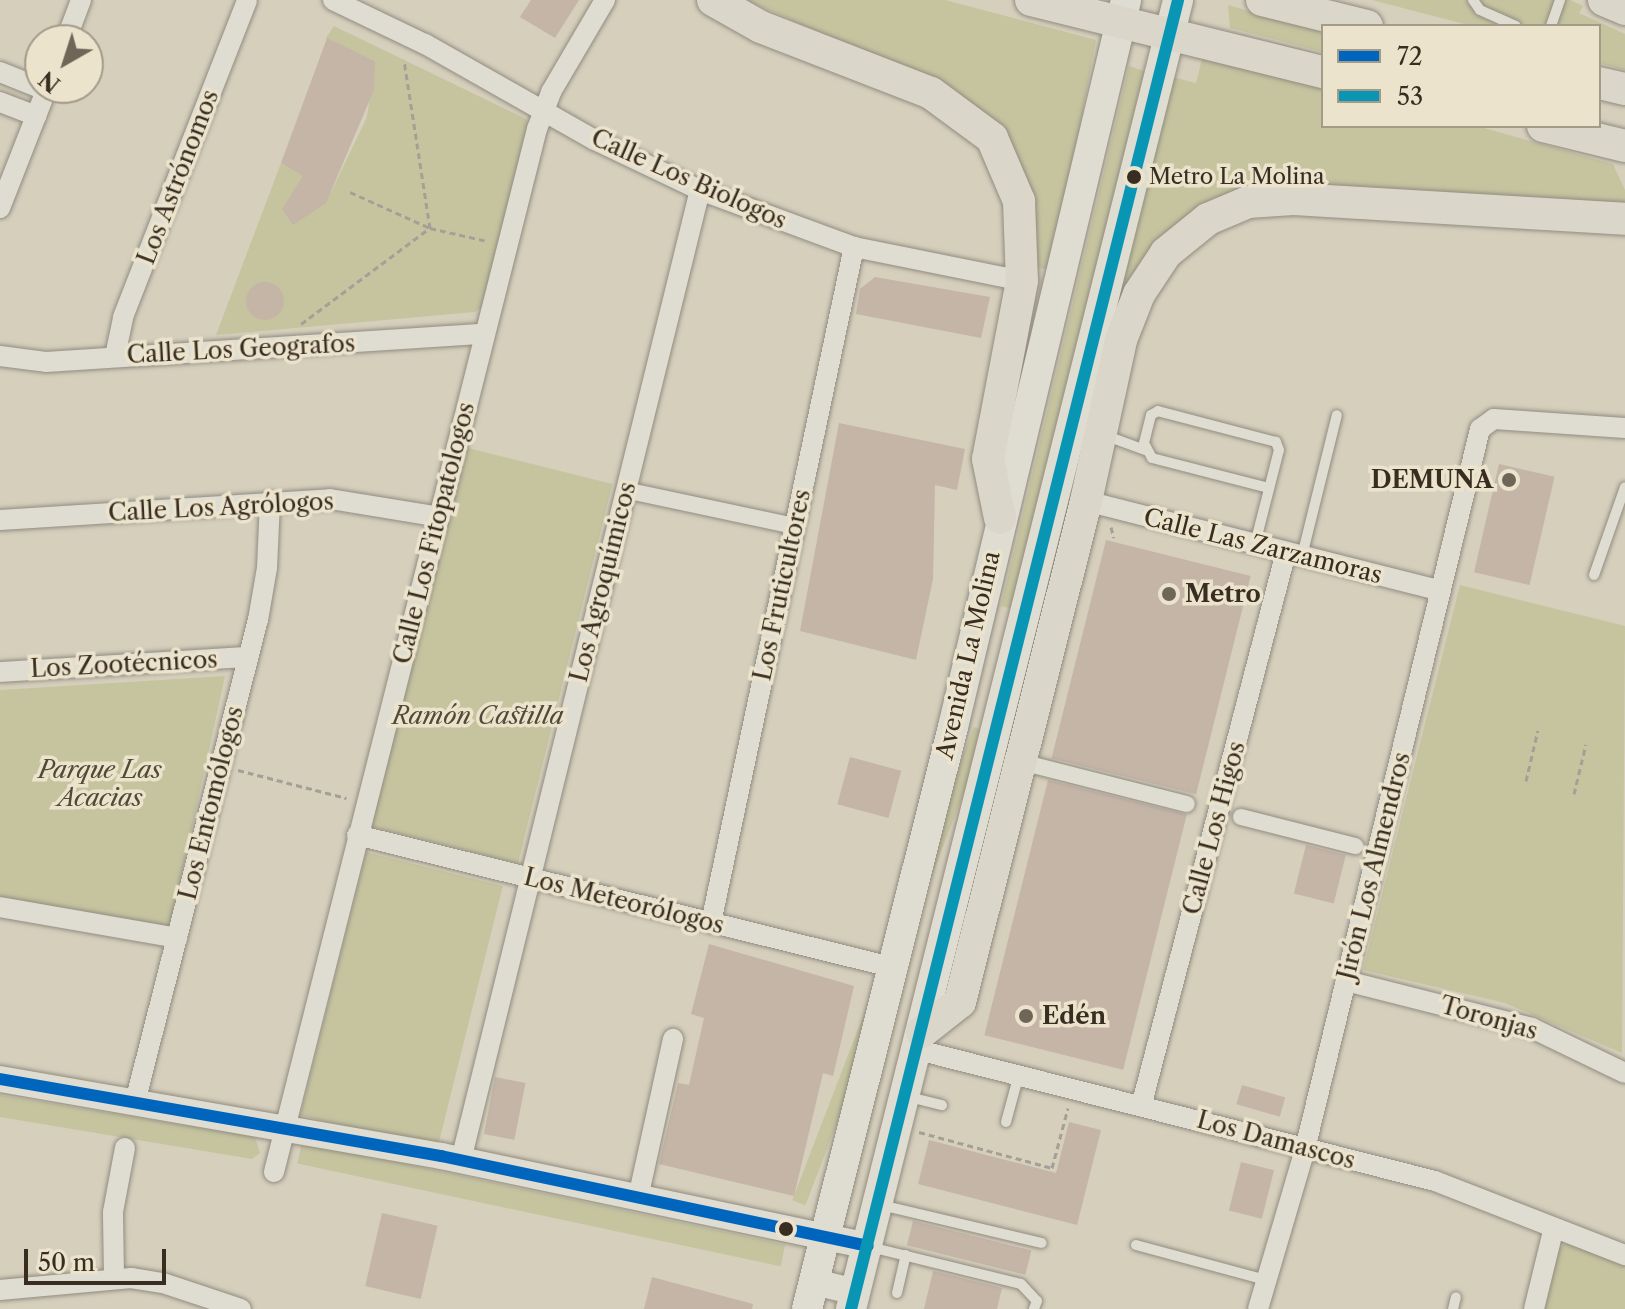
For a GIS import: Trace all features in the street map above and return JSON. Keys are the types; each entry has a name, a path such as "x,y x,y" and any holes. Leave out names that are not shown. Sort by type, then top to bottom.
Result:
{"main road":[{"path":"713,0 761,27 931,93 992,138 1019,201 1022,281 988,459 1000,518"},
{"path":"1031,0 1124,11 1170,34 1321,72"},
{"name":"Avenida La Molina","path":"854,1300 995,741 1014,651 1086,429 1178,0"},
{"path":"1262,0 1359,24"},
{"path":"1604,0 1625,9"},
{"name":"Avenida La Molina","path":"811,1296 953,727 1000,518 1124,11"},
{"path":"1601,83 1625,89"},
{"path":"1550,128 1622,150"},
{"path":"920,1041 960,1002 1086,501 1086,429 1139,294 1166,253 1208,219 1248,202 1336,201 1625,219"},
{"path":"1014,651 1066,583"},
{"path":"953,727 953,738 967,755 989,751 995,741"}],"street":[{"path":"72,24 81,0"},
{"name":"Los Astrónomos","path":"115,356 123,317 247,0"},
{"name":"Calle Los Biologos","path":"333,0 425,44 543,110 700,190 854,247 1022,281"},
{"name":"Calle Los Fitopatologos","path":"274,1172 440,517 483,334 543,110 605,0"},
{"path":"0,72 24,81"},
{"path":"0,102 36,116"},
{"path":"0,208 39,104"},
{"name":"Los Agroquímicos","path":"461,1160 700,190"},
{"name":"Los Fruticultores","path":"711,923 854,247"},
{"name":"Calle Los Geografos","path":"0,356 46,362 483,334"},
{"name":"Jirón Los Almendros","path":"1258,1309 1305,1149 1484,422 1625,428"},
{"path":"625,490 795,526"},
{"name":"Calle Los Agrólogos","path":"0,520 270,501 347,500 440,517"},
{"name":"Los Entomólogos","path":"135,1102 248,657 267,568 270,501"},
{"name":"Calle Las Zarzamoras","path":"1086,501 1441,591"},
{"name":"Calle Los Higos","path":"1142,1103 1294,554"},
{"name":"Los Zootécnicos","path":"0,672 248,657"},
{"path":"1021,762 1187,804"},
{"path":"1241,817 1355,846"},
{"name":"Los Meteorólogos","path":"357,835 891,967"},
{"path":"0,907 177,938"},
{"name":"Toronjas","path":"1346,981 1532,1028 1625,1073"},
{"path":"638,1198 673,1039"},
{"name":"Los Damascos","path":"920,1041 1019,1074 1142,1103 1305,1149 1435,1181 1499,1203 1553,1231 1625,1255"},
{"path":"0,1079 461,1160 868,1246"},
{"path":"114,1277 113,1212 125,1148"},
{"path":"1534,1309 1553,1231"},
{"path":"0,1290 114,1277 163,1283 204,1303 241,1309"},
{"path":"811,1296 854,1300"}],"lane":[{"path":"1473,0 1480,10 1512,24"},
{"path":"1552,24 1560,0"},
{"path":"1145,450 1149,421 1158,411 1269,439 1279,450 1255,544"},
{"path":"1294,554 1337,415"},
{"path":"1086,429 1145,450 1152,458 1269,488"},
{"path":"1594,575 1625,487"},
{"path":"1006,1122 1019,1074"},
{"path":"907,1096 942,1105"},
{"path":"879,1204 1042,1243"},
{"path":"1136,1245 1266,1280"},
{"path":"868,1246 1021,1284 1037,1301 1034,1309"},
{"path":"897,1293 906,1255"}],"path":[{"path":"404,60 430,228"},
{"path":"350,192 430,228 506,246"},
{"path":"301,324 430,228"},
{"path":"1526,781 1538,730"},
{"path":"1574,794 1586,744"},
{"path":"221,765 366,803"},
{"path":"919,1132 1052,1168 1068,1108"}],"green space":[{"path":"747,0 945,0 1096,40 1054,265 1048,270 1034,267 1028,196 947,90"},
{"path":"1372,0 1570,0 1583,6 1579,13 1625,34 1625,70 1601,64 1601,24 1464,24"},
{"path":"1228,5 1321,31 1321,51 1230,28"},
{"path":"334,26 526,119 530,131 483,306 475,312 216,335 281,163 331,192 367,117 375,61 326,38"},
{"path":"1204,51 1321,82 1321,128 1484,128 1613,164 1625,190 1625,204 1244,194 1115,296 1173,77 1196,83"},
{"path":"1129,66 1147,72 1013,609 1001,606"},
{"name":"Ramón Castilla","path":"464,447 612,484 518,863 369,826"},
{"path":"1460,585 1625,626 1622,1053 1505,1003 1363,970"},
{"name":"Parque Las Acacias","path":"225,676 170,928 0,898 0,690"},
{"path":"974,727 987,732 805,1205 792,1200"},
{"path":"366,852 503,886 437,1149 300,1115"},
{"path":"0,1095 255,1137 260,1153 252,1159 0,1117"},
{"path":"302,1142 785,1245 781,1266 297,1164"},
{"path":"1566,1243 1625,1264 1625,1309 1542,1309 1557,1250"}],"building":[{"path":"531,0 579,0 555,38 520,17"},
{"path":"327,38 375,61 374,90 326,203 293,225 282,209 303,176 281,163"},
{"path":"875,277 990,297 981,338 856,314 860,289"},
{"path":"265,282 278,288 284,301 278,314 265,320 252,314 246,301 252,288"},
{"path":"839,423 965,449 957,490 935,485 933,579 916,660 800,631"},
{"path":"1499,464 1555,477 1530,585 1474,572"},
{"path":"1106,540 1251,576 1196,794 1052,758"},
{"path":"850,757 901,771 889,818 837,804"},
{"path":"1048,780 1187,815 1123,1070 984,1035"},
{"path":"1306,845 1346,855 1334,903 1294,894"},
{"path":"709,944 854,986 833,1076 823,1073 794,1196 659,1164 678,1083 689,1085 704,1018 691,1014"},
{"path":"495,1077 525,1083 514,1140 484,1134"},
{"path":"1242,1085 1285,1097 1280,1117 1236,1104"},
{"path":"1069,1122 1101,1130 1077,1225 918,1184 929,1140 1056,1173"},
{"path":"1241,1162 1274,1170 1262,1219 1229,1211"},
{"path":"382,1213 438,1226 421,1299 365,1286"},
{"path":"913,1221 1031,1251 1025,1275 907,1245"},
{"path":"933,1271 1002,1288 997,1309 924,1309"},
{"path":"652,1277 753,1304 752,1309 644,1309"}],"transit line":[{"name":"53","path":"851,1309 1178,0"},
{"name":"72","path":"0,1079 441,1156 868,1246"}],"place":[{"name":"Metro La Molina","path":"1134,177"},
{"name":"DEMUNA","path":"1509,480"},
{"name":"Metro","path":"1169,594"},
{"name":"Edén","path":"1026,1016"}]}
